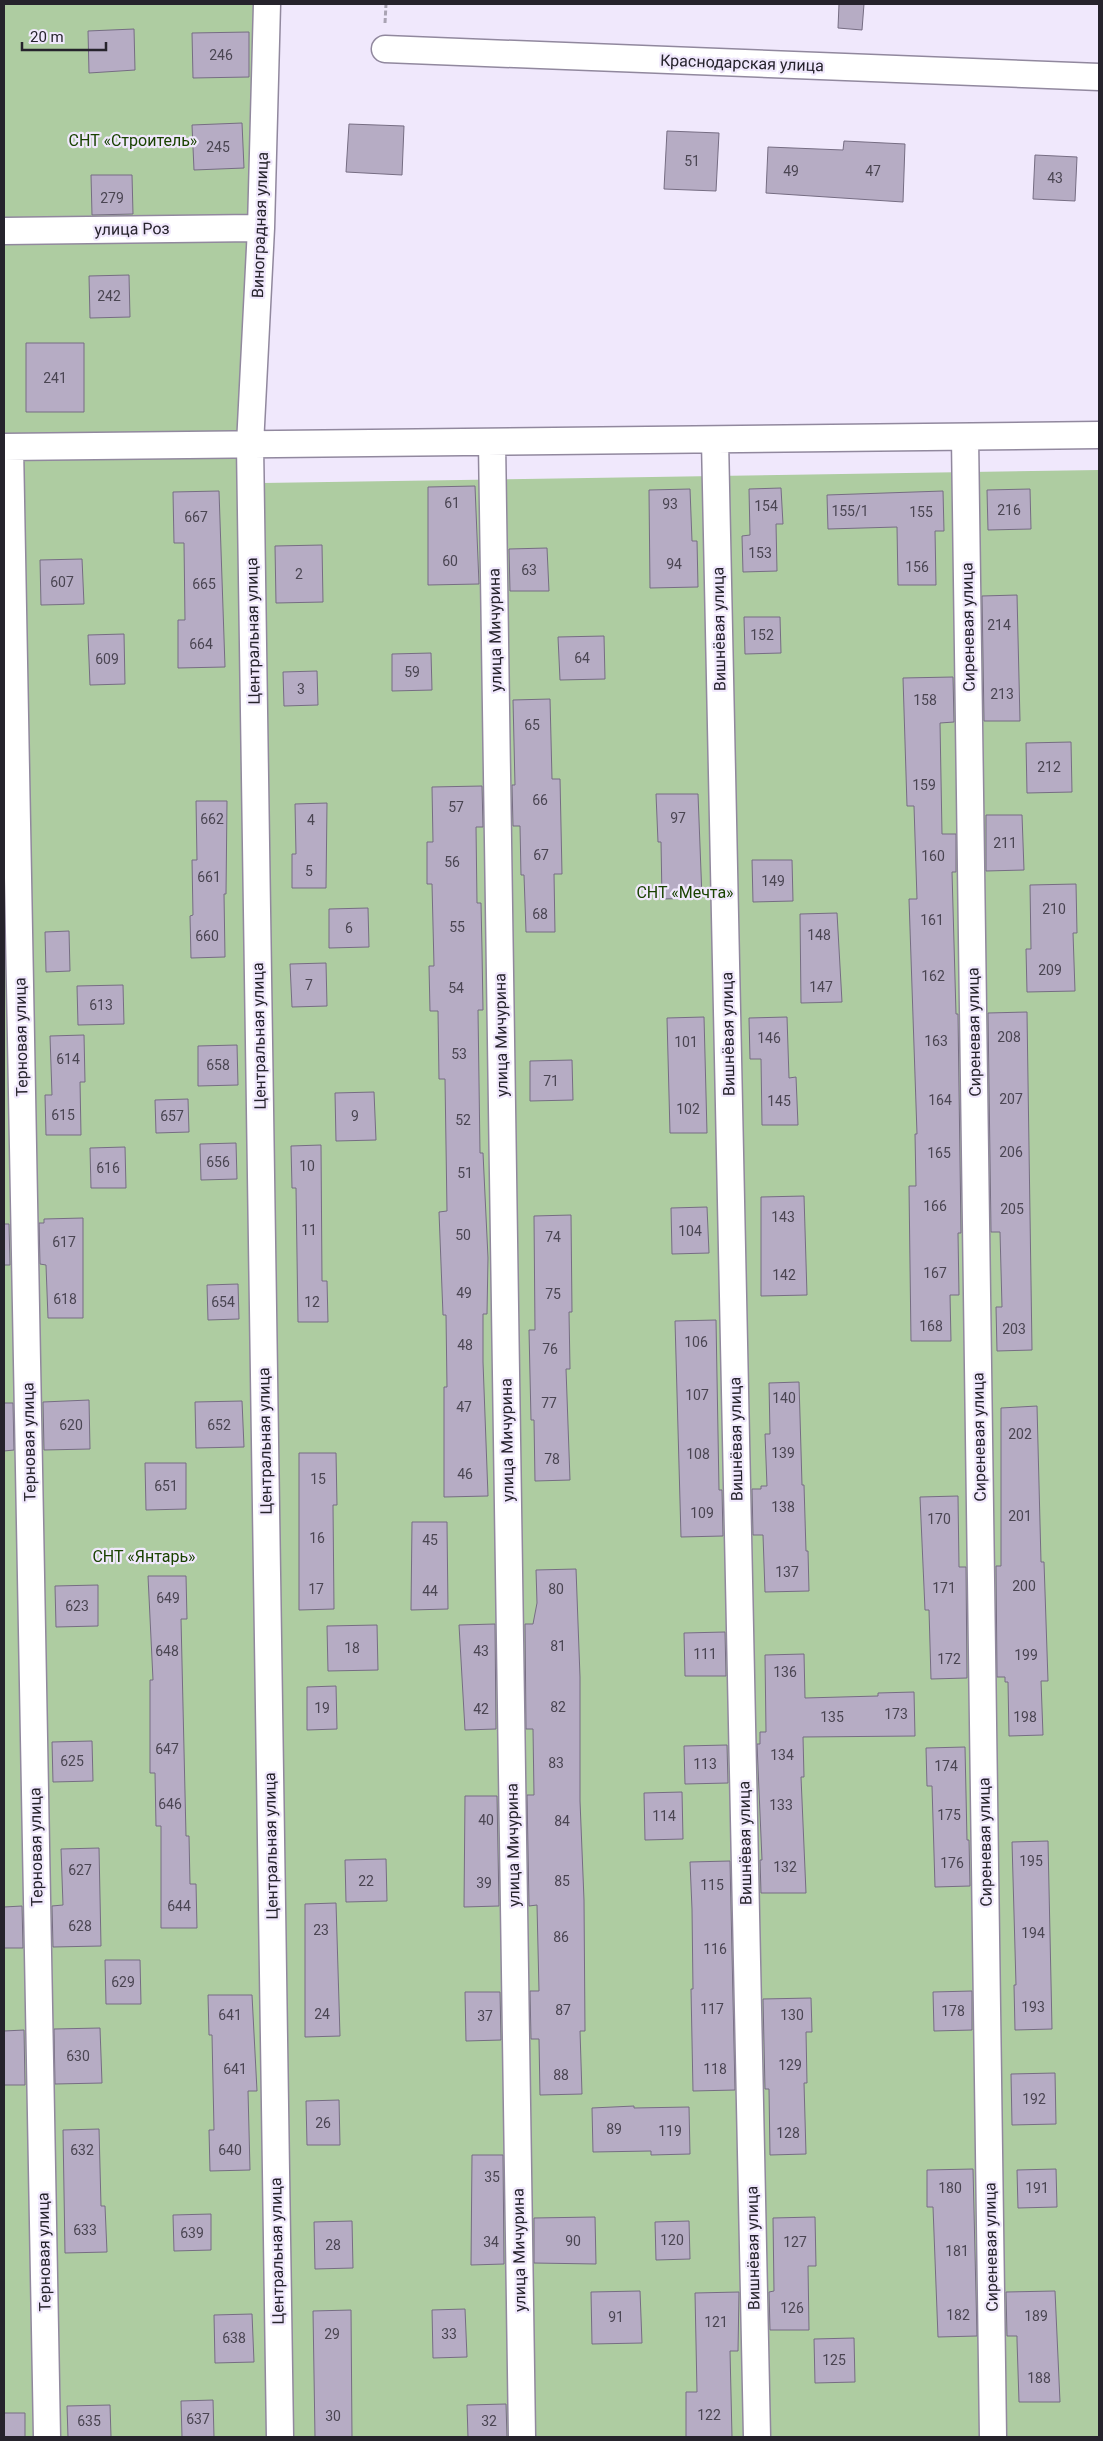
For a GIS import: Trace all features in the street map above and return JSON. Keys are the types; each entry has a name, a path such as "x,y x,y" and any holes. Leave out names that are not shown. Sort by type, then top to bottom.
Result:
{"street":[{"name":"Виноградная улица","path":"250,445 261,228 266,4"},
{"name":"Краснодарская улица","path":"385,49 1099,77"},
{"name":"улица Роз","path":"4,230 261,228"},
{"path":"7,447 1099,435"},
{"name":"Сиреневая улица","path":"965,437 993,2437"},
{"name":"Вишнёвая улица","path":"715,440 757,2437"},
{"name":"улица Мичурина","path":"492,442 522,2437"},
{"name":"Центральная улица","path":"250,445 280,2437"},
{"name":"Терновая улица","path":"7,447 47,2437"}],"green space":[{"name":"СНТ «Мечта»","path":"4,4 267,4 262,483 1099,470 1099,2437 4,2437"}],"building":[{"path":"839,4 864,4 862,30 838,28"},
{"path":"134,29 135,70 89,73 88,31"},
{"path":"249,32 249,77 193,78 192,33"},
{"path":"242,123 244,168 194,170 192,125"},
{"path":"349,124 404,126 402,175 346,172"},
{"path":"667,131 719,133 716,191 664,189"},
{"path":"844,141 905,144 903,202 766,193 768,147 843,150"},
{"path":"1035,155 1077,157 1075,201 1033,199"},
{"path":"91,175 132,175 133,214 92,215"},
{"path":"129,275 130,317 90,318 89,276"},
{"path":"26,343 84,343 84,412 26,412"},
{"path":"475,486 479,584 428,585 428,487"},
{"path":"781,488 783,524 776,524 777,571 743,572 742,536 750,535 749,489"},
{"path":"690,489 692,541 697,541 698,587 650,588 649,490"},
{"path":"1030,489 1031,529 988,530 987,490"},
{"path":"219,491 225,667 178,668 178,620 185,620 184,543 174,543 173,492"},
{"path":"943,491 944,531 935,531 936,585 898,585 897,527 828,529 827,495"},
{"path":"322,545 323,602 276,603 275,546"},
{"path":"547,548 549,591 510,591 509,549"},
{"path":"82,559 84,604 41,605 40,560"},
{"path":"1017,595 1020,721 984,721 982,596"},
{"path":"744,617 780,617 781,653 745,654"},
{"path":"124,634 125,684 90,685 88,635"},
{"path":"604,636 605,679 560,680 558,637"},
{"path":"431,653 432,690 392,691 392,654"},
{"path":"317,671 318,705 284,706 283,672"},
{"path":"953,677 954,722 940,723 942,834 956,834 956,872 952,872 956,1014 958,1014 961,1233 958,1233 959,1295 950,1295 951,1341 911,1341 909,1186 916,1186 915,1134 917,1134 909,899 917,899 914,806 907,806 903,678"},
{"path":"550,699 552,779 560,779 562,874 554,874 555,932 526,932 524,875 521,875 520,826 513,826 512,785 515,785 513,700"},
{"path":"1071,742 1072,792 1027,793 1026,743"},
{"path":"482,786 483,827 476,827 477,903 481,903 483,1010 478,1010 480,1153 483,1153 488,1258 487,1314 483,1314 483,1362 488,1496 444,1497 444,1387 447,1387 446,1315 443,1315 439,1212 447,1211 445,1079 439,1079 438,1011 430,1011 429,966 434,966 432,884 427,884 427,842 433,842 432,787"},
{"path":"656,794 698,794 702,898 662,899 661,842 658,842"},
{"path":"196,801 227,801 226,894 224,894 225,957 191,958 190,916 193,915 192,860 197,860"},
{"path":"327,803 326,888 292,888 292,854 296,854 295,804"},
{"path":"986,815 1022,815 1024,870 986,871"},
{"path":"752,860 792,860 793,901 753,902"},
{"path":"1076,884 1077,933 1073,933 1075,991 1027,992 1026,949 1031,949 1030,885"},
{"path":"368,908 369,947 329,948 329,909"},
{"path":"837,913 842,1002 801,1003 800,914"},
{"path":"69,931 70,971 46,972 45,932"},
{"path":"326,963 327,1006 292,1007 290,964"},
{"path":"123,985 124,1024 78,1025 77,986"},
{"path":"1027,1012 1032,1350 997,1351 996,1307 1002,1307 1000,1232 991,1232 988,1013"},
{"path":"704,1017 707,1133 670,1133 667,1018"},
{"path":"787,1017 789,1078 796,1077 798,1125 762,1125 761,1059 750,1059 749,1018"},
{"path":"84,1035 85,1082 80,1082 81,1135 46,1135 45,1095 52,1095 50,1036"},
{"path":"237,1045 238,1085 198,1086 198,1046"},
{"path":"572,1060 573,1100 530,1101 530,1061"},
{"path":"374,1092 376,1140 336,1141 335,1093"},
{"path":"188,1099 189,1132 156,1133 155,1100"},
{"path":"236,1143 237,1179 201,1180 200,1144"},
{"path":"321,1145 322,1281 327,1281 328,1322 298,1322 296,1188 292,1188 291,1146"},
{"path":"125,1147 126,1188 91,1188 90,1148"},
{"path":"804,1196 807,1295 761,1296 761,1197"},
{"path":"707,1207 709,1253 672,1254 671,1208"},
{"path":"571,1215 572,1312 569,1312 570,1369 566,1369 570,1480 535,1481 534,1420 531,1420 529,1330 535,1330 534,1216"},
{"path":"83,1218 83,1318 48,1318 46,1265 40,1264 39,1223 44,1223 44,1219"},
{"path":"4,1224 9,1224 10,1265 4,1265"},
{"path":"238,1284 239,1319 208,1320 207,1285"},
{"path":"716,1320 719,1490 722,1490 723,1536 681,1537 675,1321"},
{"path":"799,1382 802,1485 804,1485 809,1591 765,1592 763,1535 753,1535 752,1489 761,1489 761,1486 767,1486 765,1434 770,1434 769,1383"},
{"path":"89,1400 90,1449 44,1450 43,1402"},
{"path":"242,1401 244,1447 196,1448 195,1402"},
{"path":"4,1403 13,1403 14,1450 4,1451"},
{"path":"1037,1406 1041,1562 1044,1562 1048,1681 1041,1681 1043,1735 1009,1736 1008,1682 1005,1682 1005,1677 997,1677 996,1566 1001,1566 1001,1408"},
{"path":"299,1453 336,1453 337,1505 333,1505 334,1609 299,1610"},
{"path":"145,1463 186,1463 186,1509 146,1510"},
{"path":"958,1496 959,1567 966,1567 967,1678 931,1679 929,1610 925,1610 920,1497"},
{"path":"412,1522 447,1522 448,1609 411,1610"},
{"path":"576,1569 580,1677 580,1801 584,1900 585,2031 580,2031 582,2094 540,2095 539,2039 531,2039 530,1991 539,1991 537,1905 529,1906 527,1795 534,1795 533,1729 526,1729 525,1624 533,1624 537,1603 536,1570"},
{"path":"148,1576 186,1576 187,1619 181,1619 186,1836 189,1836 190,1884 196,1884 197,1928 161,1928 161,1826 156,1826 155,1773 150,1773 150,1680 153,1680"},
{"path":"98,1585 98,1626 56,1627 55,1586"},
{"path":"495,1624 496,1729 465,1730 459,1625"},
{"path":"377,1625 378,1670 328,1671 327,1626"},
{"path":"725,1632 726,1676 685,1676 684,1633"},
{"path":"804,1654 805,1698 878,1696 878,1693 914,1692 915,1736 803,1737 804,1777 801,1777 806,1893 761,1893 760,1860 762,1860 757,1744 760,1744 760,1732 766,1732 765,1655"},
{"path":"336,1686 337,1729 307,1730 307,1687"},
{"path":"92,1741 93,1781 53,1782 52,1742"},
{"path":"727,1745 728,1783 685,1784 684,1746"},
{"path":"965,1747 970,1886 935,1887 932,1786 927,1786 926,1748"},
{"path":"682,1792 683,1839 645,1840 644,1793"},
{"path":"465,1796 497,1796 499,1906 464,1907"},
{"path":"1048,1841 1052,2029 1015,2030 1014,1985 1016,1985 1012,1842"},
{"path":"99,1848 101,1946 53,1947 52,1906 63,1905 61,1849"},
{"path":"386,1859 387,1901 346,1902 345,1860"},
{"path":"730,1861 735,2090 693,2091 690,1862"},
{"path":"336,1903 340,2036 305,2037 305,1904"},
{"path":"22,1906 23,1948 4,1948 4,1907"},
{"path":"105,1960 140,1960 141,2004 106,2004"},
{"path":"972,1991 972,2030 934,2031 933,1992"},
{"path":"465,1992 500,1992 501,2040 466,2041"},
{"path":"208,1995 252,1995 257,2091 248,2091 250,2170 210,2171 209,2130 214,2130 212,2035 209,2035"},
{"path":"811,1998 812,2032 806,2032 807,2083 804,2083 806,2154 770,2155 769,2089 765,2089 763,1999"},
{"path":"100,2028 102,2083 55,2084 54,2029"},
{"path":"24,2030 25,2085 4,2085 4,2031"},
{"path":"1055,2073 1056,2124 1012,2125 1011,2074"},
{"path":"339,2100 340,2145 307,2145 306,2101"},
{"path":"634,2106 634,2108 689,2107 690,2154 651,2155 651,2151 593,2152 592,2108"},
{"path":"99,2129 101,2206 105,2206 107,2252 65,2253 63,2130"},
{"path":"472,2155 503,2155 504,2264 471,2265"},
{"path":"973,2169 977,2336 938,2337 933,2207 927,2207 927,2170"},
{"path":"1056,2169 1057,2207 1018,2208 1017,2170"},
{"path":"211,2214 211,2250 174,2251 173,2215"},
{"path":"595,2217 596,2264 534,2263 534,2218"},
{"path":"815,2217 816,2266 808,2266 809,2330 770,2330 769,2292 774,2291 773,2218"},
{"path":"352,2221 353,2268 315,2269 314,2222"},
{"path":"689,2221 690,2259 656,2260 655,2222"},
{"path":"640,2291 642,2343 592,2344 591,2292"},
{"path":"1055,2291 1060,2402 1019,2402 1017,2336 1007,2336 1006,2292"},
{"path":"739,2292 738,2351 730,2351 732,2437 686,2437 686,2392 697,2392 695,2293"},
{"path":"465,2309 467,2357 433,2358 432,2310"},
{"path":"351,2310 352,2437 315,2437 313,2311"},
{"path":"252,2314 254,2362 215,2363 214,2315"},
{"path":"854,2338 855,2382 815,2383 814,2339"},
{"path":"213,2400 214,2437 182,2437 181,2401"},
{"path":"506,2404 507,2437 468,2437 467,2405"},
{"path":"110,2405 111,2437 68,2437 67,2406"},
{"path":"4,2413 25,2413 25,2437 4,2437"}],"park label":[{"name":"СНТ «Строитель»","path":"133,140"},
{"name":"СНТ «Янтарь»","path":"144,1556"}]}
